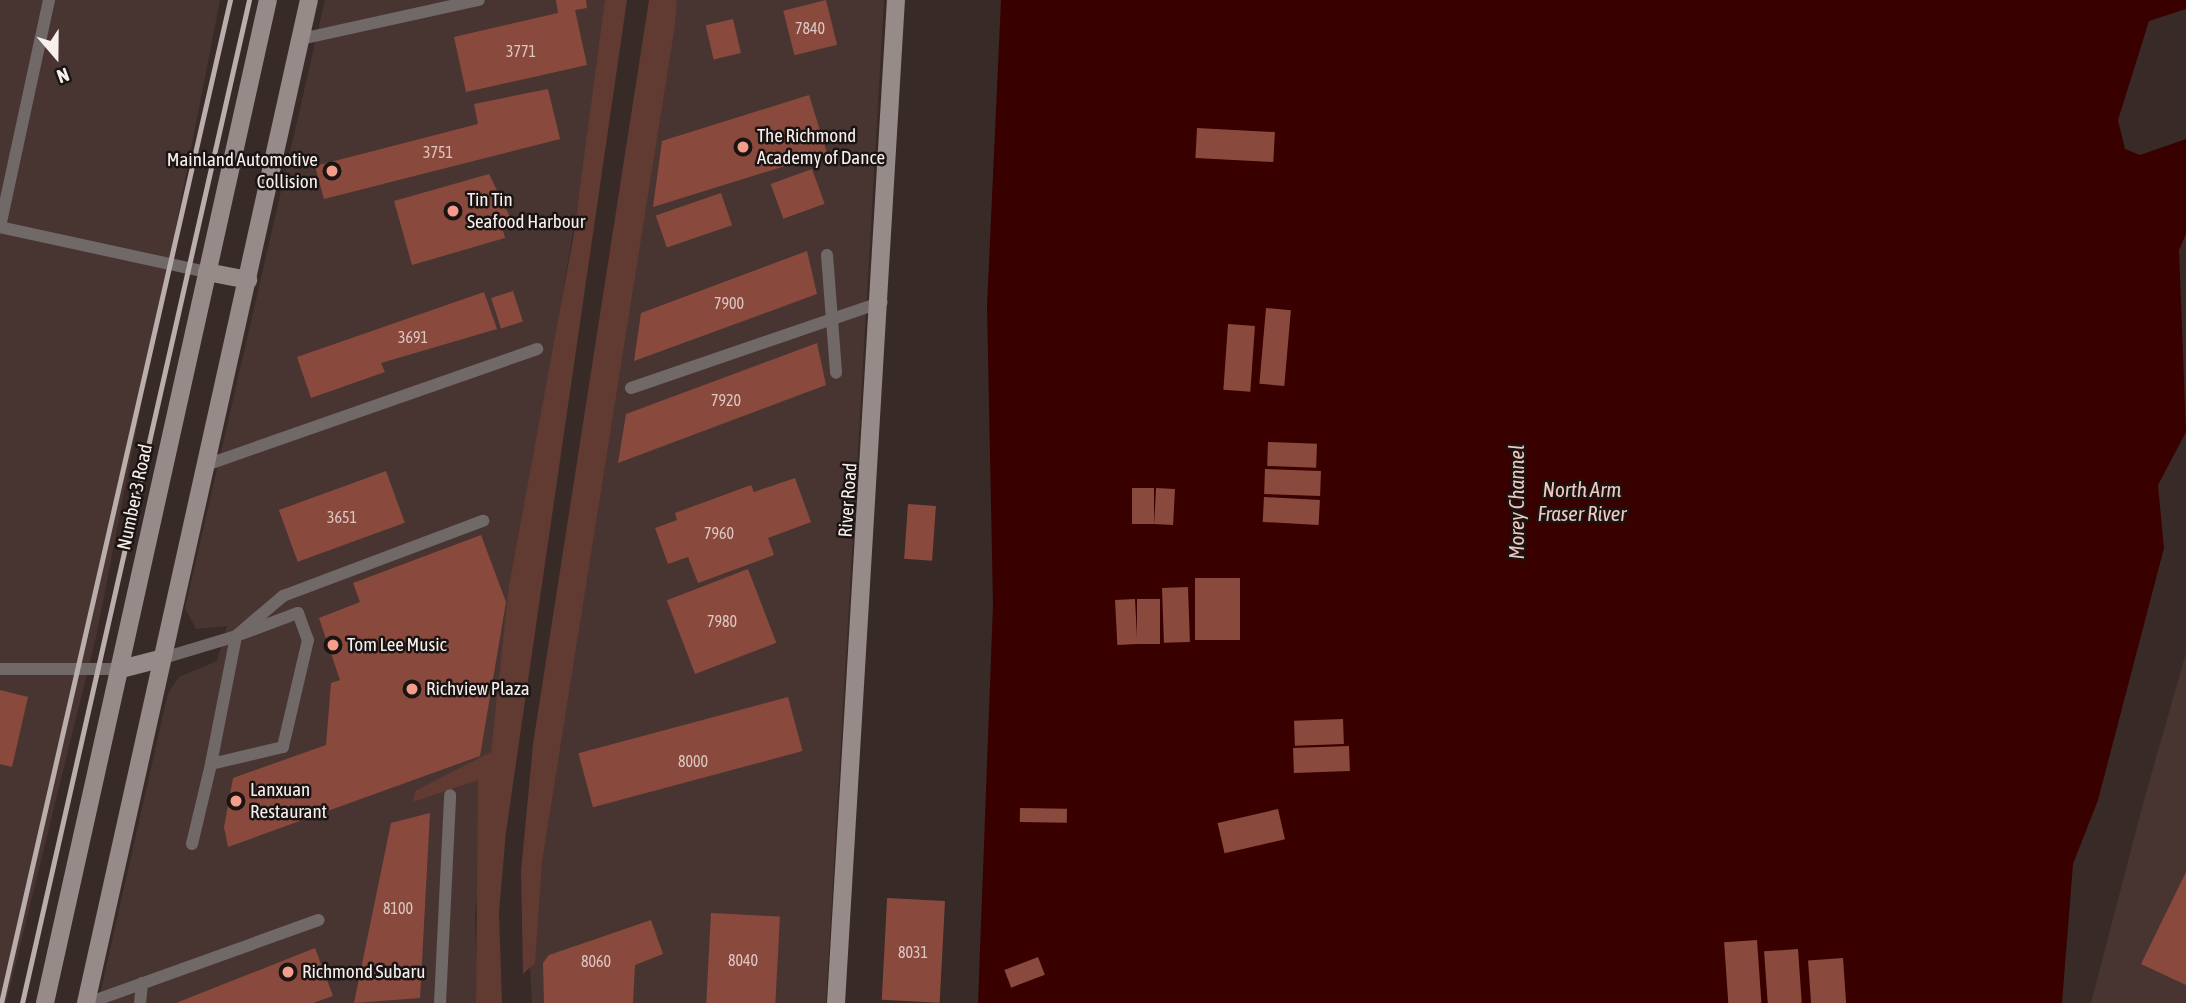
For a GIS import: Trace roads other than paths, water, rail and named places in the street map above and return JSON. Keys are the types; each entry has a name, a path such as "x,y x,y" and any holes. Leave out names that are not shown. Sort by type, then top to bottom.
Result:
{"main road":[{"name":"Number 3 Road","path":"45,1003 268,0"},
{"path":"87,1003 160,659 248,280 309,0"},
{"name":"River Road","path":"836,1003 882,302 896,0"},
{"path":"207,272 248,280"},
{"path":"121,669 160,659"}],"lane":[{"path":"50,0 0,227 207,272"},
{"path":"301,39 479,0"},
{"path":"827,255 834,316 836,373"},
{"path":"631,388 834,316 882,302"},
{"path":"206,465 537,349"},
{"path":"192,845 236,636 283,596 483,521"},
{"path":"160,659 236,636 298,613 308,640 283,747 211,764"},
{"path":"0,669 121,669"},
{"path":"440,1003 450,795"},
{"path":"87,1003 319,920"},
{"path":"139,1003 142,983"}],"water":[{"name":"North Arm Fraser River","path":"1001,0 2186,0 2186,9 2149,21 2118,120 2125,149 2140,155 2186,139 2186,234 2179,250 2186,432 2158,485 2164,548 2098,800 2073,864 2062,1003 978,1003 993,604 987,306"}],"railway":[{"path":"1,1003 230,0"},
{"path":"22,1003 249,0"}],"place":[{"name":"The Richmond Academy of Dance","path":"743,147"},
{"name":"Mainland Automotive Collision","path":"332,171"},
{"name":"Tin Tin Seafood Harbour","path":"453,211"},
{"name":"Tom Lee Music","path":"333,645"},
{"name":"Richview Plaza","path":"412,689"},
{"name":"Lanxuan Restaurant","path":"236,801"},
{"name":"Richmond Subaru","path":"288,972"}],"water label":[{"name":"Morey Channel","path":"1516,502"}]}
